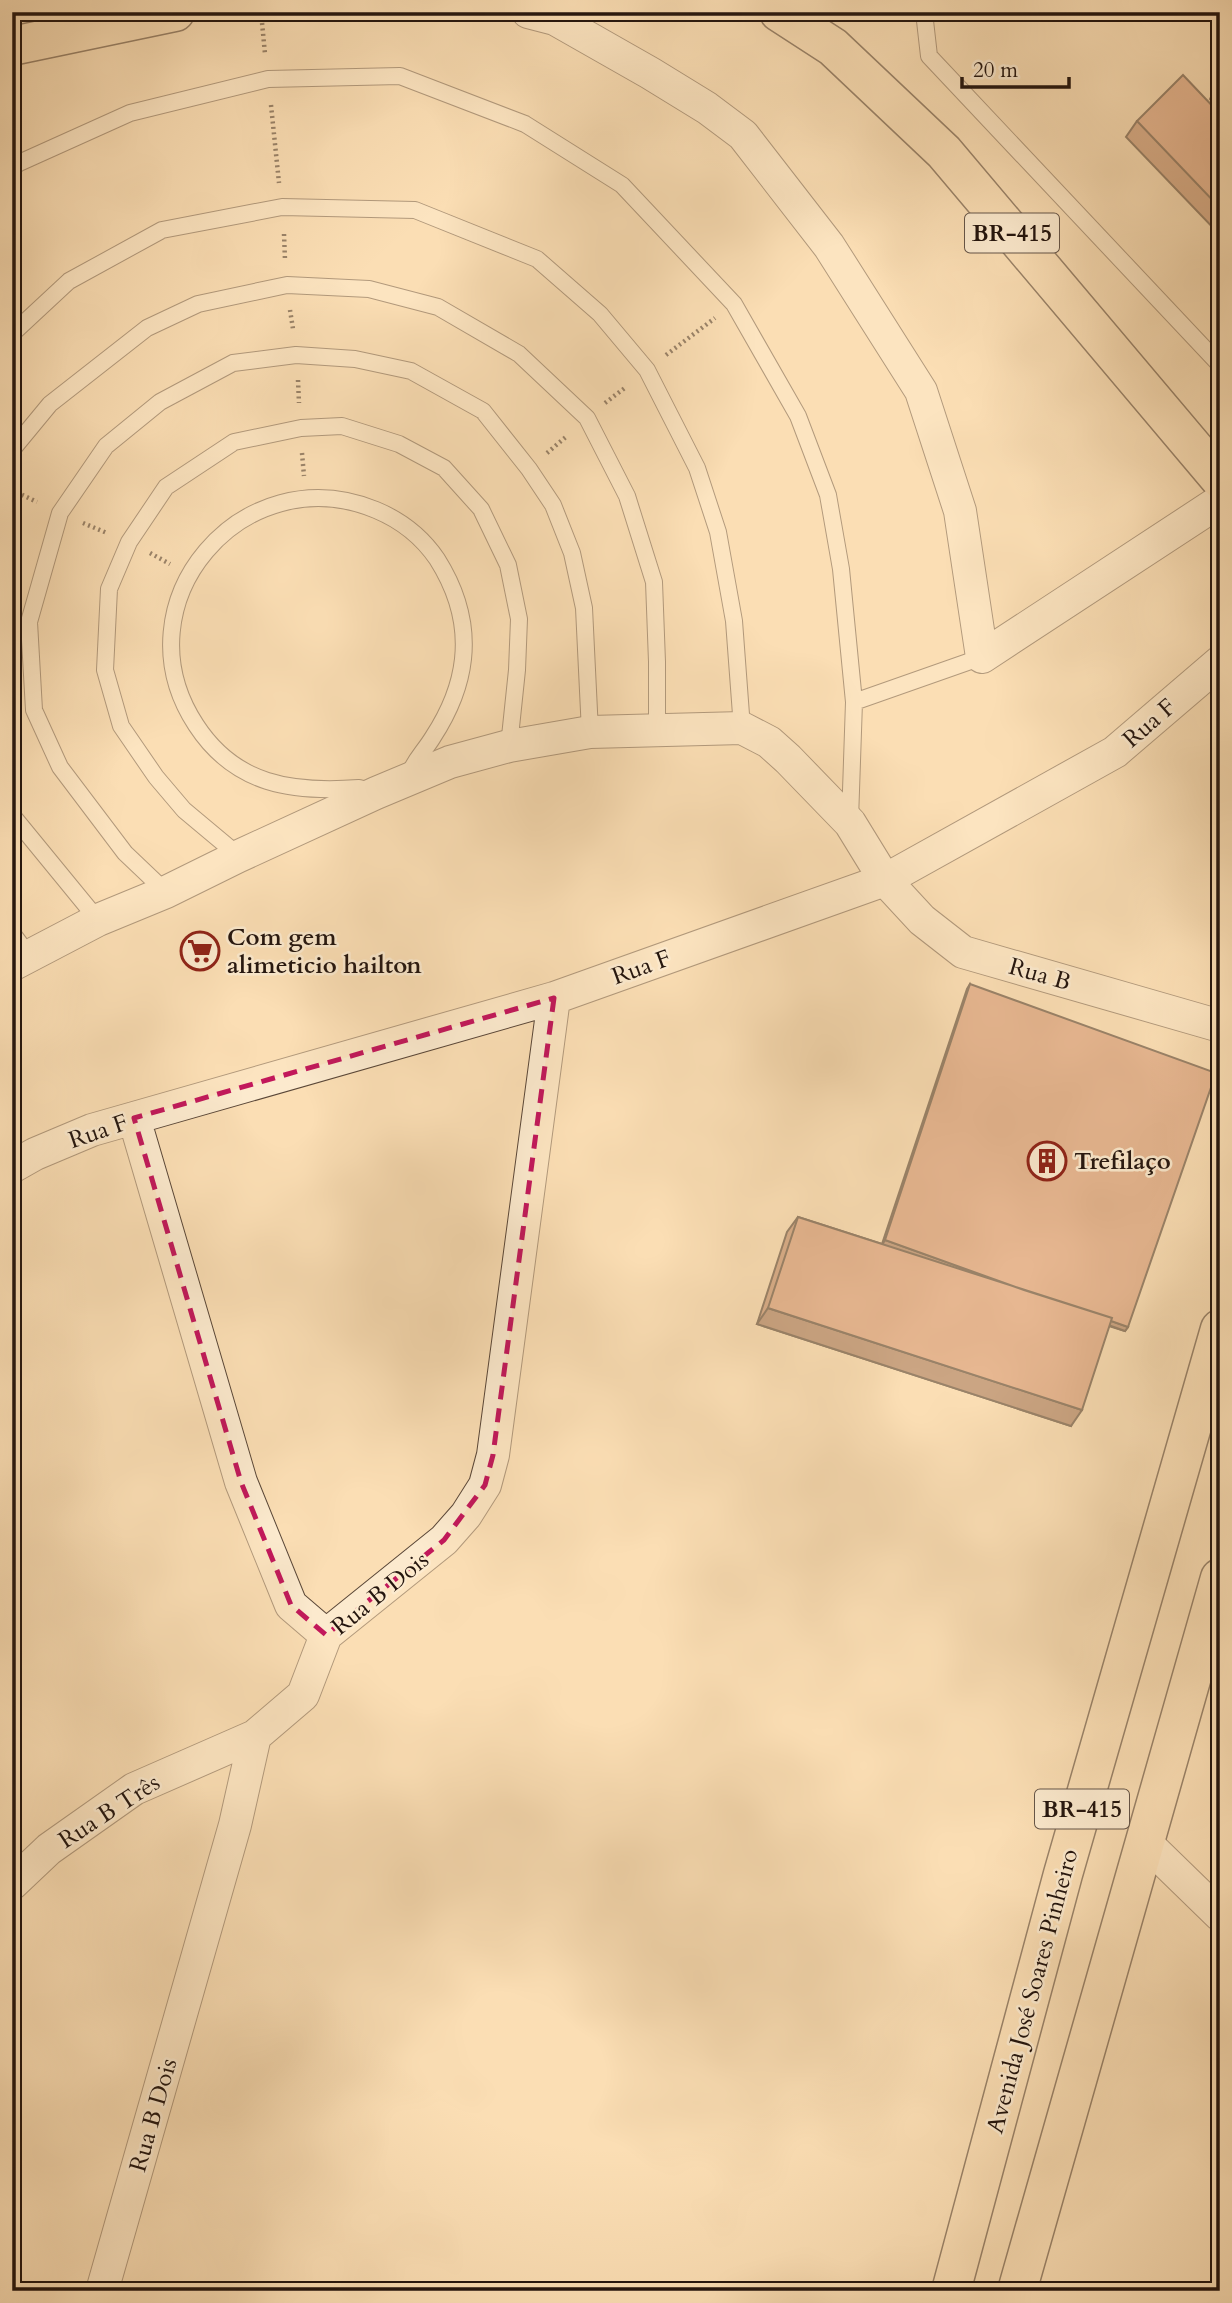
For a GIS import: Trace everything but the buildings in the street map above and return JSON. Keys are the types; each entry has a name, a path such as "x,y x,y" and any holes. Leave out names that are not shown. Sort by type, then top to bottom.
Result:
{"main road":[{"path":"19,48 175,12"},
{"name":"BR-415","path":"779,12 833,47 943,152 1220,479"},
{"name":"Avenida José Soares Pinheiro","path":"951,2291 1063,1874 1220,1329"},
{"name":"BR-415","path":"1017,2291 1220,1578"}],"street":[{"path":"528,12 555,19 591,39 707,108 743,135 829,246 921,391 960,511 982,657 1220,501"},
{"name":"Rua F","path":"12,1167 35,1154 92,1130 554,998 885,880 1115,752 1220,662"},
{"path":"18,952 166,892 376,793 450,762 509,746 590,732 742,728"},
{"name":"Rua B","path":"742,728 769,741 850,823 885,880 922,920 963,952 1220,1026"},
{"name":"Rua B Dois","path":"102,2291 235,1825 255,1736 303,1695 326,1635 444,1540 466,1515 485,1485 494,1455 554,998"},
{"path":"134,1118 241,1482 291,1605 326,1635"},
{"name":"Rua B Três","path":"12,1884 49,1849 134,1789 255,1736"},
{"path":"1145,1842 1220,1914"}],"lane":[{"path":"924,12 929,57 1220,365"},
{"path":"12,168 130,113 268,79 400,76 525,124 622,185 734,304 798,416 828,495 841,569 854,702 850,823"},
{"path":"12,334 69,281 162,230 282,207 415,210 537,259 600,314 646,370 697,468 718,532 734,621 742,728"},
{"path":"12,450 50,404 146,328 198,304 287,285 369,289 438,307 519,354 587,418 627,496 654,582 657,729"},
{"path":"166,892 125,853 60,767 34,710 29,622 60,513 106,446 160,402 233,363 296,355 355,359 411,371 482,411 529,469 553,505 572,553 584,608 590,732"},
{"path":"239,856 184,810 156,777 121,726 105,670 109,589 129,542 166,487 234,442 300,428 342,426 399,444 444,468 481,509 508,565 519,619 509,746"},
{"path":"376,793 359,788 302,789 273,784 247,773 223,757 203,736 187,712 176,685 171,658 177,600 189,574 205,550 226,530 250,514 305,498 333,498 361,504 388,515 412,531 432,551 447,575 458,602 464,630 463,659 457,687 442,722 432,740 413,762 407,779"},
{"path":"854,702 982,657"},
{"path":"12,815 98,920"}],"path":[{"path":"261,12 296,355 305,498"},
{"path":"12,490 129,542 189,574"}],"highlighted area":[{"path":"554,998 493,1455 485,1485 444,1540 326,1635 291,1605 241,1482 134,1118"}],"place":[{"name":"Com gem alimeticio hailton","path":"200,951"},
{"name":"Trefilaço","path":"1047,1161"}]}
